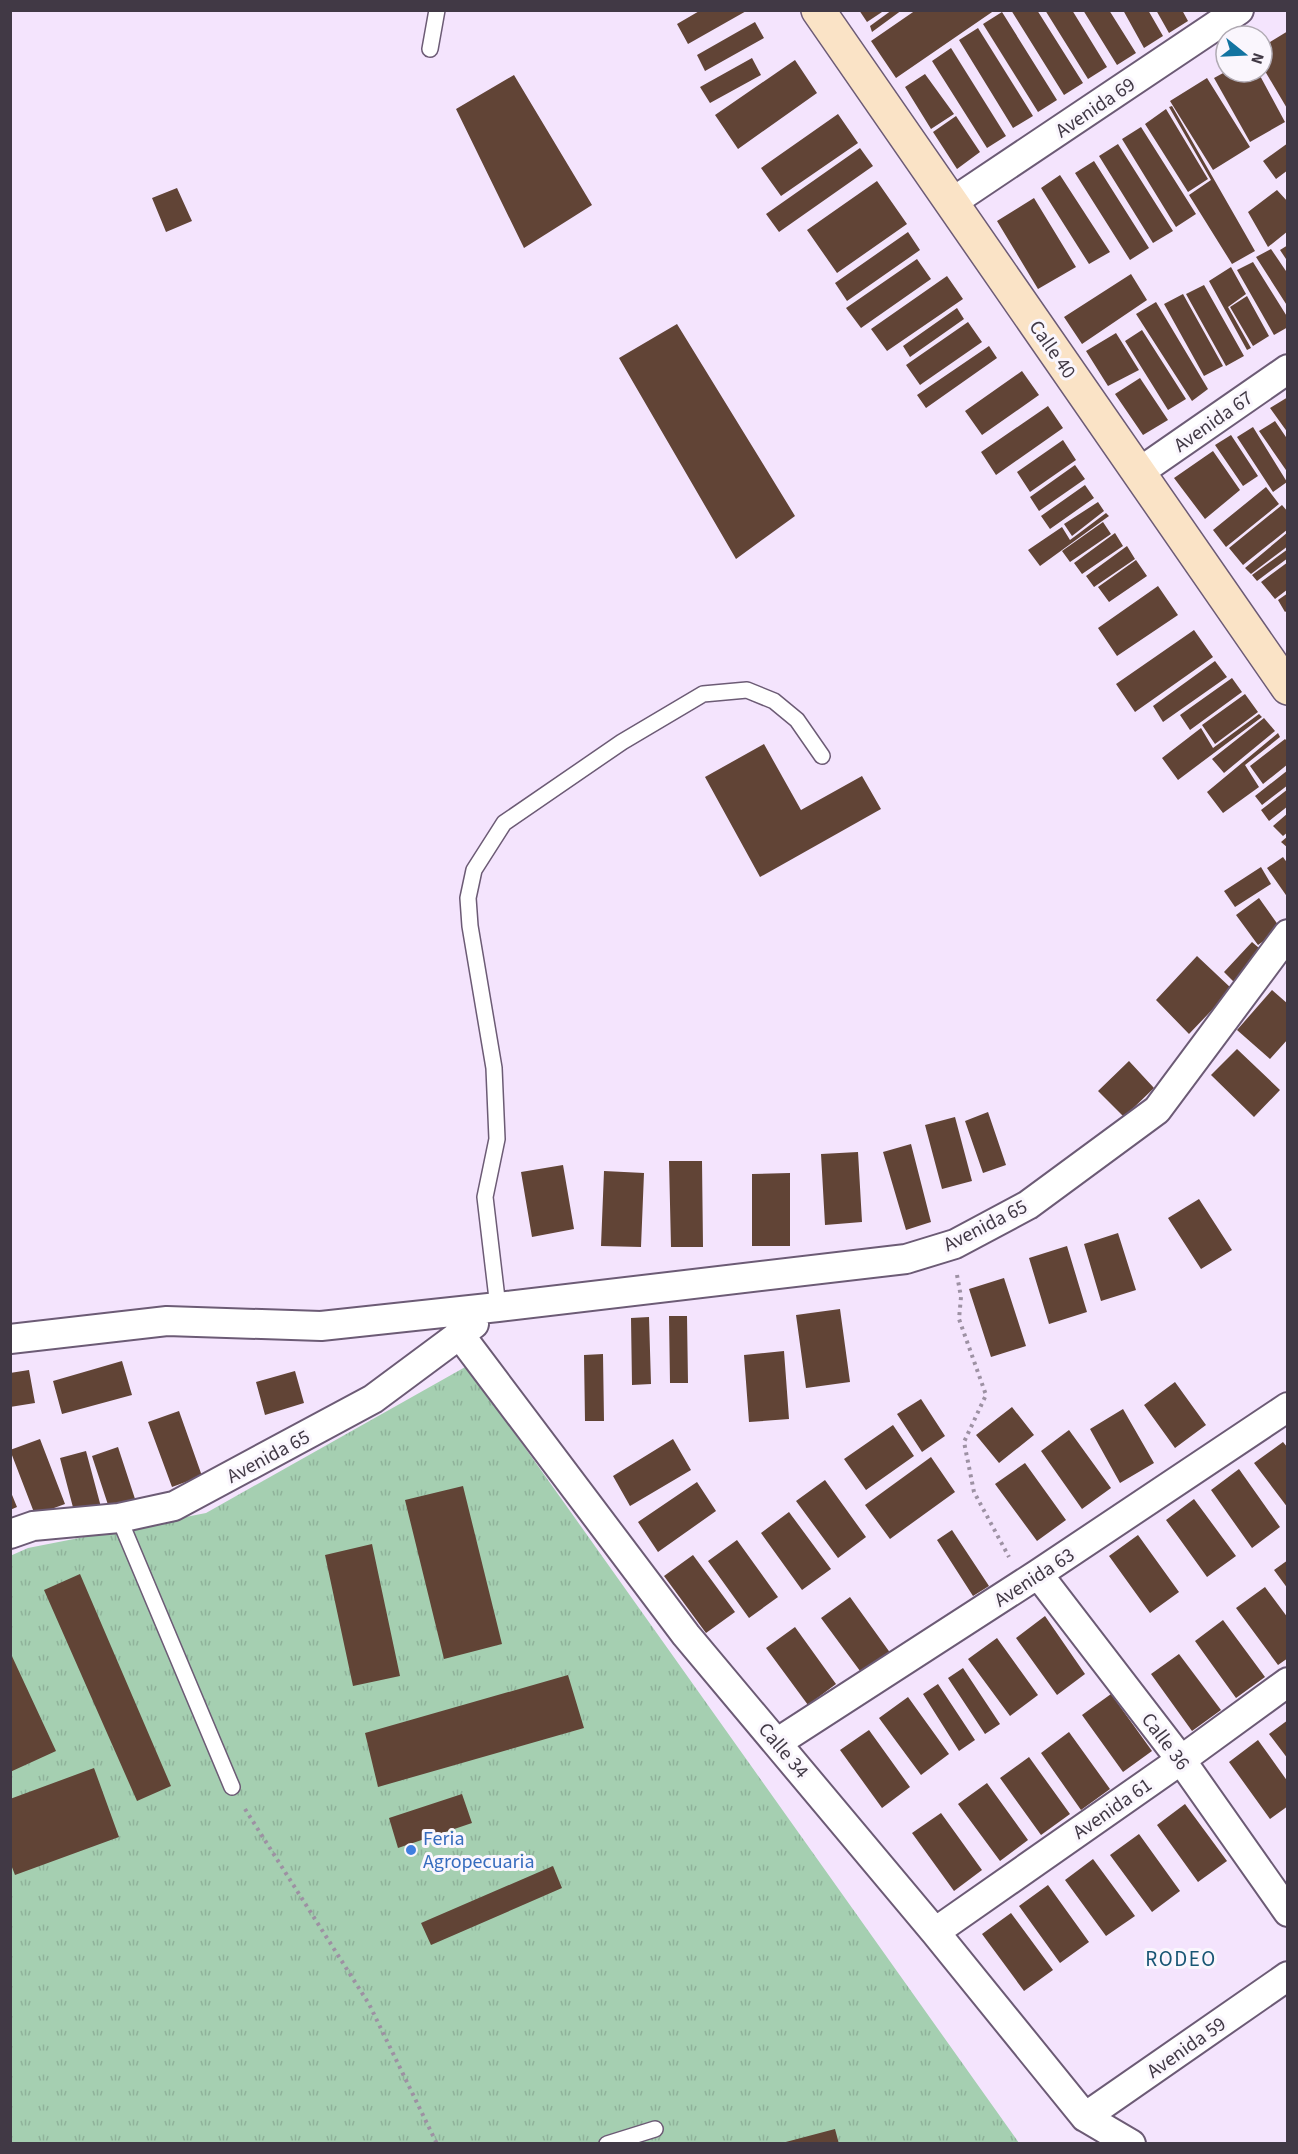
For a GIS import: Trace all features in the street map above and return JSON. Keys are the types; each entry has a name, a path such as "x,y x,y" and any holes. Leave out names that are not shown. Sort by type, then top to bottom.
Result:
{"main road":[{"name":"Calle 40","path":"818,10 1287,688"}],"street":[{"name":"Avenida 69","path":"951,203 1239,10"},
{"name":"Avenida 67","path":"1138,474 1287,369"},
{"name":"Avenida 65","path":"10,1339 167,1321 321,1326 906,1259 955,1244 1028,1205 1157,1110 1287,934"},
{"name":"Avenida 65","path":"10,1534 33,1526 119,1518 174,1506 373,1399 498,1307"},
{"name":"Calle 34","path":"460,1335 686,1635 778,1742 1085,2117 1131,2144"},
{"name":"Avenida 63","path":"778,1742 1031,1579 1287,1407"},
{"name":"Calle 36","path":"1031,1579 1181,1760 1287,1912"},
{"name":"Avenida 61","path":"935,1932 1181,1760 1287,1682"},
{"name":"Avenida 59","path":"1085,2117 1287,1976"}],"lane":[{"path":"430,50 437,10"},
{"path":"498,1307 485,1197 497,1140 494,1068 470,926 468,898 474,870 504,823 622,742 703,694 747,690 774,701 797,720 822,756"},
{"path":"119,1518 232,1787"},
{"path":"607,2144 655,2129"}],"path":[{"path":"955,1244 961,1297 959,1319 986,1395 964,1442 974,1492 1031,1579"},
{"path":"232,1787 369,2004 437,2144"}],"green space":[{"name":"Feria Agropecuaria","path":"467,1366 1019,2143 11,2143 10,1556 28,1548 206,1513"}],"building":[{"path":"701,10 748,10 688,44 677,24"},
{"path":"859,10 885,10 867,22"},
{"path":"892,10 902,10 872,32 870,26"},
{"path":"916,10 995,10 896,78 871,41"},
{"path":"1011,10 1037,10 1083,83 1064,95"},
{"path":"1045,10 1072,10 1107,67 1088,79"},
{"path":"1083,10 1109,10 1136,53 1117,65"},
{"path":"1123,10 1148,10 1163,36 1144,48"},
{"path":"1156,10 1182,10 1188,21 1169,33"},
{"path":"1002,12 1057,100 1038,112 983,24"},
{"path":"755,22 764,38 705,71 697,55"},
{"path":"978,28 1033,116 1013,128 959,40"},
{"path":"1288,31 1288,110 1273,84 1274,40"},
{"path":"951,48 1006,136 987,148 932,61"},
{"path":"752,58 761,75 710,103 700,87"},
{"path":"795,60 817,93 738,149 715,115"},
{"path":"925,74 954,114 931,129 905,87"},
{"path":"514,75 592,205 524,248 456,109"},
{"path":"1207,78 1250,147 1213,170 1170,101"},
{"path":"1217,84 1264,84 1285,122 1250,142"},
{"path":"1172,106 1255,251 1232,264 1189,195 1211,180 1169,107"},
{"path":"1166,109 1208,179 1188,192 1145,124"},
{"path":"838,114 858,143 781,196 761,168"},
{"path":"956,116 980,152 957,169 933,132"},
{"path":"1141,127 1196,214 1176,227 1122,139"},
{"path":"1288,143 1288,170 1276,179 1263,161"},
{"path":"1118,144 1173,231 1153,243 1099,156"},
{"path":"860,148 873,166 779,232 766,214"},
{"path":"1094,161 1149,248 1130,260 1075,173"},
{"path":"1060,175 1110,252 1089,264 1041,188"},
{"path":"877,181 907,224 837,273 807,230"},
{"path":"177,188 192,221 166,232 152,198"},
{"path":"1277,190 1288,202 1288,231 1268,247 1248,212"},
{"path":"1034,198 1076,267 1038,289 997,221"},
{"path":"908,232 920,250 847,301 835,283"},
{"path":"1288,245 1288,262 1280,250"},
{"path":"1271,249 1288,274 1288,307 1256,257"},
{"path":"917,259 931,279 861,328 846,308"},
{"path":"1253,262 1288,318 1288,327 1274,335 1237,270"},
{"path":"1231,267 1246,294 1228,307 1251,348 1247,350 1209,281"},
{"path":"1131,274 1147,300 1082,344 1064,317"},
{"path":"947,276 963,299 887,351 871,329"},
{"path":"1204,285 1244,356 1226,366 1186,294"},
{"path":"1183,294 1223,366 1204,376 1164,304"},
{"path":"1247,296 1269,336 1253,346 1230,307"},
{"path":"1156,302 1208,389 1192,401 1136,314"},
{"path":"957,308 964,319 910,357 903,346"},
{"path":"968,322 982,342 920,385 906,365"},
{"path":"677,324 795,516 736,559 619,358"},
{"path":"1142,330 1186,399 1168,410 1125,341"},
{"path":"1116,333 1139,370 1108,386 1086,351"},
{"path":"989,346 997,358 926,408 917,395"},
{"path":"1022,371 1039,395 982,435 965,411"},
{"path":"1140,378 1168,420 1143,435 1115,394"},
{"path":"1288,397 1288,433 1270,408"},
{"path":"1048,406 1063,428 996,475 981,452"},
{"path":"1275,421 1288,440 1288,473 1259,431"},
{"path":"1253,427 1287,482 1273,492 1237,437"},
{"path":"1231,435 1258,476 1243,486 1215,445"},
{"path":"1063,440 1076,460 1030,492 1017,472"},
{"path":"1213,451 1240,490 1205,519 1174,478"},
{"path":"1075,465 1085,479 1039,511 1030,497"},
{"path":"1085,485 1094,498 1050,529 1041,516"},
{"path":"1266,487 1279,504 1226,547 1213,530"},
{"path":"1098,502 1104,511 1072,536 1064,524"},
{"path":"1282,505 1288,512 1288,529 1243,565 1229,548"},
{"path":"1106,513 1109,516 1040,566 1028,550 1062,527 1070,540"},
{"path":"1103,522 1111,534 1070,562 1062,551"},
{"path":"1288,532 1288,546 1251,574 1245,568"},
{"path":"1115,533 1123,546 1082,574 1074,563"},
{"path":"1127,546 1135,559 1094,587 1086,576"},
{"path":"1288,549 1288,558 1257,581 1252,575"},
{"path":"1136,560 1147,576 1109,602 1098,587"},
{"path":"1288,562 1288,589 1275,599 1261,582"},
{"path":"1158,586 1178,615 1117,656 1098,628"},
{"path":"1288,593 1288,610 1285,612 1278,600"},
{"path":"1194,630 1213,657 1135,712 1116,684"},
{"path":"1215,661 1227,677 1163,722 1153,706"},
{"path":"1232,678 1242,692 1190,730 1180,715"},
{"path":"1245,694 1258,712 1215,744 1202,725"},
{"path":"1259,714 1262,717 1178,780 1162,758 1201,728 1213,748"},
{"path":"1264,718 1275,731 1224,773 1212,759"},
{"path":"1278,733 1280,737 1245,765 1259,787 1223,813 1207,792"},
{"path":"1285,739 1288,742 1288,764 1263,784 1250,766"},
{"path":"764,744 801,810 862,776 881,809 760,877 705,777"},
{"path":"1288,770 1288,785 1262,805 1255,796"},
{"path":"1288,789 1288,806 1269,821 1261,810"},
{"path":"1288,813 1288,832 1283,836 1273,826"},
{"path":"1288,836 1288,848 1281,842"},
{"path":"1283,857 1288,864 1288,898 1267,868"},
{"path":"1261,867 1271,884 1235,907 1224,891"},
{"path":"1259,898 1281,929 1258,945 1236,915"},
{"path":"1252,942 1266,954 1237,985 1224,972"},
{"path":"1197,956 1232,989 1189,1034 1156,1000"},
{"path":"1272,990 1288,1004 1288,1039 1270,1059 1237,1030"},
{"path":"1237,1049 1280,1090 1254,1117 1211,1075"},
{"path":"1129,1061 1154,1088 1124,1117 1098,1091"},
{"path":"988,1112 1006,1165 983,1173 965,1121"},
{"path":"955,1117 972,1181 942,1189 925,1125"},
{"path":"911,1144 931,1222 906,1230 883,1152"},
{"path":"858,1152 862,1222 825,1225 821,1154"},
{"path":"669,1161 702,1161 703,1247 671,1247"},
{"path":"563,1165 574,1229 532,1237 521,1172"},
{"path":"604,1171 644,1173 641,1247 601,1246"},
{"path":"790,1173 790,1246 752,1246 752,1174"},
{"path":"1199,1199 1232,1250 1201,1269 1168,1218"},
{"path":"1118,1233 1136,1290 1101,1301 1084,1244"},
{"path":"1067,1246 1087,1312 1049,1324 1029,1258"},
{"path":"1004,1278 1026,1346 991,1357 969,1289"},
{"path":"840,1309 850,1382 806,1388 796,1315"},
{"path":"669,1316 687,1316 688,1383 670,1383"},
{"path":"649,1317 651,1384 632,1385 631,1318"},
{"path":"784,1351 789,1419 749,1422 744,1355"},
{"path":"603,1354 604,1421 585,1421 584,1355"},
{"path":"122,1361 132,1395 62,1414 53,1381"},
{"path":"29,1370 35,1403 10,1407 10,1373"},
{"path":"295,1371 304,1403 265,1415 256,1382"},
{"path":"1175,1382 1206,1425 1175,1448 1144,1405"},
{"path":"921,1399 945,1436 922,1452 897,1414"},
{"path":"1012,1407 1034,1435 999,1463 976,1435"},
{"path":"1123,1409 1154,1463 1120,1483 1090,1429"},
{"path":"179,1411 202,1476 172,1487 148,1422"},
{"path":"893,1425 914,1456 866,1490 844,1459"},
{"path":"1069,1430 1111,1488 1082,1509 1041,1451"},
{"path":"40,1439 65,1504 35,1515 10,1450"},
{"path":"673,1439 691,1470 630,1506 613,1476"},
{"path":"1283,1442 1288,1448 1288,1508 1254,1463"},
{"path":"118,1447 137,1505 111,1514 92,1456"},
{"path":"86,1451 101,1507 75,1515 60,1458"},
{"path":"931,1457 955,1492 890,1539 865,1505"},
{"path":"1025,1463 1066,1520 1037,1541 995,1484"},
{"path":"1239,1469 1280,1527 1252,1548 1211,1490"},
{"path":"825,1480 866,1537 838,1558 796,1501"},
{"path":"697,1482 716,1511 658,1552 638,1522"},
{"path":"463,1486 502,1644 444,1659 405,1500"},
{"path":"10,1490 17,1507 10,1510"},
{"path":"1194,1499 1236,1556 1207,1577 1166,1520"},
{"path":"789,1512 831,1569 802,1590 761,1533"},
{"path":"952,1530 989,1586 973,1596 937,1540"},
{"path":"1138,1535 1179,1592 1150,1613 1109,1556"},
{"path":"737,1540 778,1597 749,1618 708,1561"},
{"path":"372,1544 400,1676 353,1686 325,1555"},
{"path":"693,1555 735,1612 706,1633 664,1576"},
{"path":"1288,1560 1288,1589 1274,1570"},
{"path":"80,1574 171,1786 137,1801 44,1590"},
{"path":"1265,1587 1288,1618 1288,1658 1278,1665 1236,1608"},
{"path":"850,1597 891,1654 863,1675 821,1618"},
{"path":"1045,1616 1085,1674 1057,1695 1016,1638"},
{"path":"1223,1620 1265,1677 1236,1698 1195,1641"},
{"path":"795,1627 836,1684 808,1705 766,1648"},
{"path":"997,1638 1038,1695 1010,1716 968,1659"},
{"path":"10,1652 56,1751 10,1772"},
{"path":"1179,1654 1221,1710 1192,1731 1151,1674"},
{"path":"963,1668 1000,1724 985,1734 948,1678"},
{"path":"568,1675 584,1728 378,1787 365,1733"},
{"path":"938,1684 975,1740 959,1751 923,1694"},
{"path":"1111,1694 1152,1751 1123,1772 1082,1715"},
{"path":"908,1697 949,1754 921,1775 879,1718"},
{"path":"1288,1720 1288,1759 1269,1734"},
{"path":"869,1730 910,1787 882,1808 840,1750"},
{"path":"1069,1732 1110,1789 1081,1810 1041,1753"},
{"path":"1258,1740 1288,1782 1288,1806 1270,1819 1229,1762"},
{"path":"1029,1757 1070,1814 1041,1835 1000,1778"},
{"path":"94,1768 119,1837 15,1875 10,1862 10,1799"},
{"path":"987,1783 1028,1840 1000,1861 958,1804"},
{"path":"462,1794 472,1823 398,1848 389,1818"},
{"path":"1185,1804 1227,1861 1198,1882 1157,1825"},
{"path":"941,1813 982,1870 954,1891 912,1833"},
{"path":"1139,1834 1180,1891 1152,1912 1110,1855"},
{"path":"1093,1859 1135,1916 1106,1936 1065,1880"},
{"path":"553,1866 562,1888 431,1945 421,1923"},
{"path":"1048,1885 1089,1942 1060,1963 1019,1906"},
{"path":"1011,1913 1053,1970 1024,1991 982,1934"},
{"path":"835,2129 839,2144 782,2144 782,2143"}],"place":[{"name":"Feria Agropecuaria","path":"411,1850"}],"district":[{"name":"RODEO","path":"1181,1959"}]}
